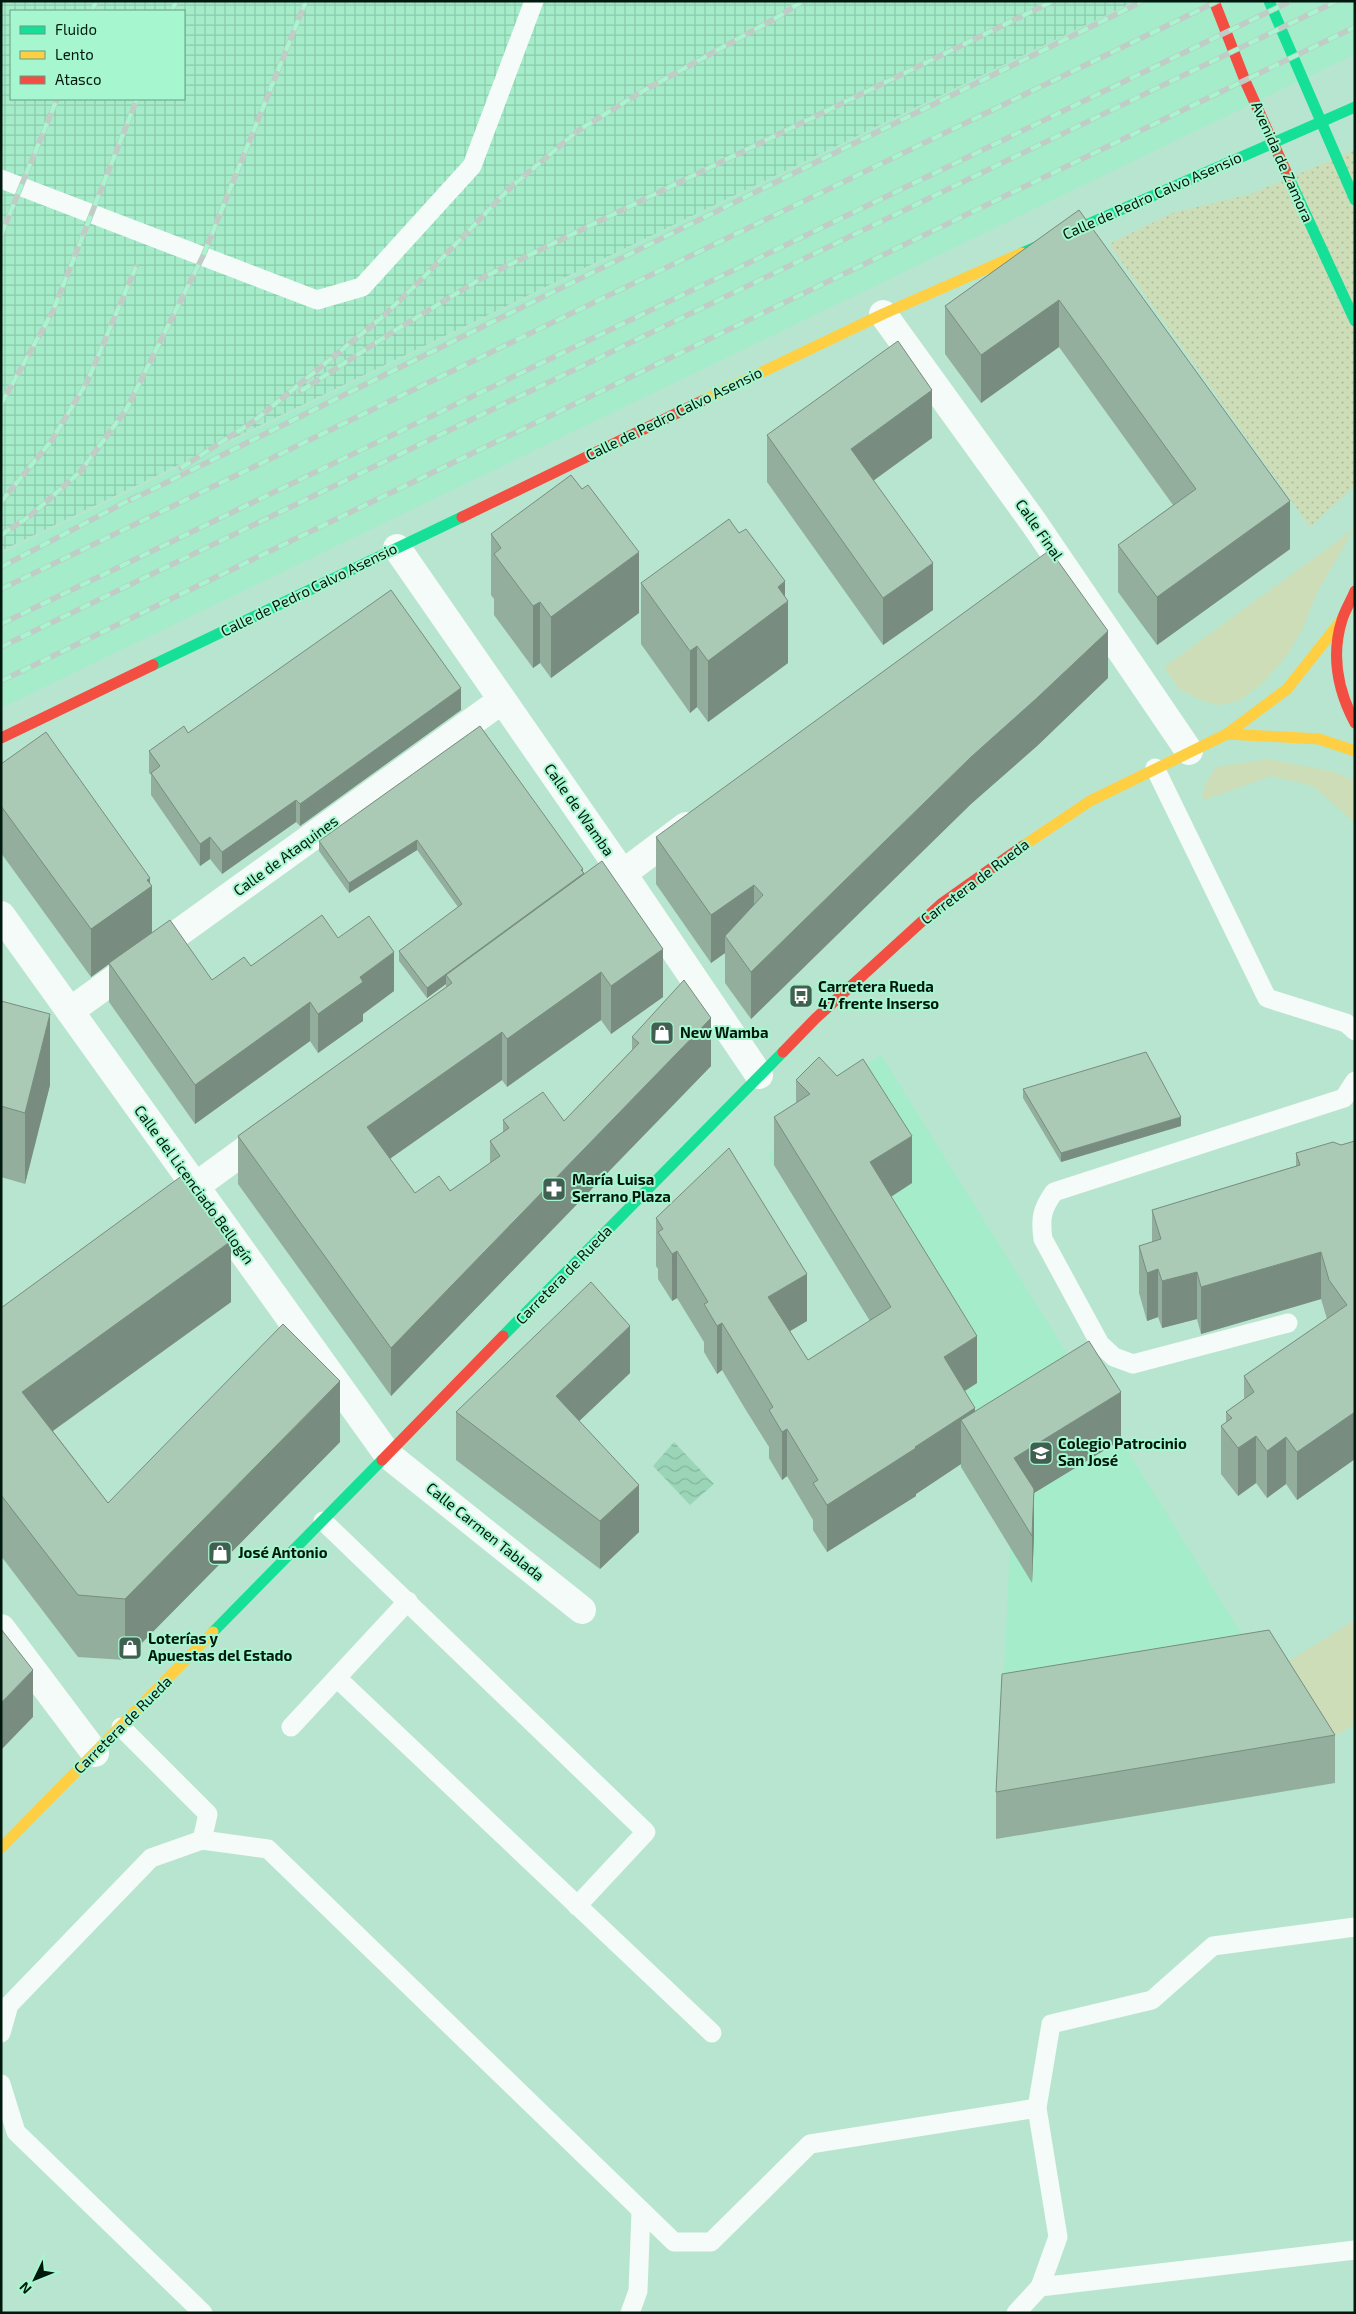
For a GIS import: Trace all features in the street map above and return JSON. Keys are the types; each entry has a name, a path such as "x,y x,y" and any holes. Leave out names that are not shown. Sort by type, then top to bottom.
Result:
{"main road":[{"name":"Avenida de Zamora","path":"1214,1 1250,92 1355,320"},
{"path":"1269,1 1355,200"},
{"name":"Calle de Pedro Calvo Asensio","path":"1,738 883,314 1355,108"},
{"path":"1355,591 1341,621 1336,664 1341,693 1355,723"},
{"name":"Carretera de Rueda","path":"1,1848 816,1018 941,904 1048,828 1090,801 1227,734 1287,689 1341,621"},
{"name":"Carretera de Rueda","path":"1227,734 1319,739 1355,751"}],"street":[{"name":"Calle Final","path":"883,314 1043,557 1189,751"},
{"name":"Calle de Wamba","path":"397,548 623,874 759,1075"},
{"name":"Calle de Ataquines","path":"70,1011 502,700"},
{"path":"566,916 706,811"},
{"name":"Calle del Licenciado Bellogín","path":"1,915 388,1454"},
{"path":"142,1225 284,1122"},
{"name":"Calle Carmen Tablada","path":"388,1454 582,1610"},
{"path":"1,1628 95,1753"}],"lane":[{"path":"1,179 317,300 362,287 472,166 534,1"},
{"path":"1155,768 1267,998 1346,1023 1355,1031"},
{"path":"1288,1323 1133,1364 1114,1357 1100,1344 1043,1239 1040,1221 1045,1205 1054,1192 1344,1098 1355,1081"},
{"path":"323,1521 646,1832 577,1906"},
{"path":"291,1727 408,1602"},
{"path":"337,1678 712,2033"},
{"path":"121,1726 208,1814 202,1840"},
{"path":"1,2033 9,2005 151,1858 202,1840 268,1849 674,2242 711,2242 810,2144 1037,2108"},
{"path":"1016,2313 1040,2287 1058,2237 1037,2108 1051,2024 1152,2000 1213,1946 1355,1927"},
{"path":"1,2084 16,2132 203,2313"},
{"path":"630,2313 638,2291 641,2211"},
{"path":"1040,2287 1355,2250"}],"shaded area":[{"path":"1,1 1135,1 1,551"},
{"path":"1137,1 1355,1 1355,54 1,708 1,554"},
{"path":"1355,150 1355,486 1310,527 1109,244 1172,213 1251,194"},
{"path":"1354,529 1316,595 1303,628 1288,654 1263,683 1239,701 1217,705 1200,700 1179,689 1164,667"},
{"path":"1269,759 1335,772 1355,781 1355,823 1313,786 1272,776 1204,800 1202,795 1207,781 1216,767"},
{"name":"Colegio Patrocinio San José","path":"881,1055 1335,1783 996,1839 1010,1547 768,1155 842,1081"},
{"path":"1355,1620 1355,1724 1335,1736 1287,1662"}],"water":[{"path":"674,1442 714,1484 690,1505 653,1466"}],"building":[{"path":"1079,210 1290,501 1157,597 1118,545 1196,489 1059,300 981,355 945,306"},
{"path":"898,341 932,390 851,449 933,563 883,598 767,435"},
{"path":"571,475 582,489 588,485 639,552 551,617 540,602 533,606 494,554 501,548 491,534"},
{"path":"729,519 739,533 746,529 785,581 778,587 788,601 708,661 697,646 690,651 641,583"},
{"path":"1050,550 1108,631 971,757 751,972 725,936 763,895 754,885 711,915 656,837"},
{"path":"391,590 461,688 300,804 296,800 222,852 210,837 200,844 151,773 160,766 149,751 184,726 188,733"},
{"path":"480,726 584,873 427,988 399,951 462,904 417,840 349,883 319,841"},
{"path":"46,732 150,878 147,880 152,886 91,929 1,806 1,764"},
{"path":"602,861 663,949 611,986 601,972 507,1039 502,1032 367,1127 415,1193 439,1176 450,1191 500,1156 490,1141 509,1128 503,1120 543,1092 564,1121 639,1043 632,1037 684,980 711,1018 391,1348 238,1136 452,983 446,975"},
{"path":"322,915 338,938 369,916 394,952 360,977 363,982 318,1014 310,1002 195,1085 109,963 170,920 212,980 244,957 251,966"},
{"path":"1,1001 50,1014 25,1113 1,1106"},
{"path":"1146,1052 1181,1117 1061,1153 1023,1089"},
{"path":"819,1057 837,1076 863,1059 912,1136 870,1162 977,1336 944,1357 975,1408 827,1505 813,1483 818,1480 787,1429 782,1432 769,1410 773,1407 722,1323 717,1326 704,1304 708,1302 677,1251 672,1254 658,1232 663,1229 656,1218 729,1148 807,1274 768,1297 808,1360 891,1307 774,1117 810,1094 796,1080"},
{"path":"1355,1141 1355,1412 1297,1452 1286,1437 1267,1451 1256,1436 1238,1448 1221,1426 1232,1418 1226,1412 1254,1392 1244,1376 1347,1305 1329,1280 1321,1252 1201,1287 1197,1272 1162,1281 1158,1269 1147,1273 1139,1246 1161,1239 1152,1210 1300,1165 1296,1153 1333,1142 1341,1145"},
{"path":"183,1175 231,1241 22,1392 108,1503 283,1324 340,1381 125,1599 78,1595 1,1495 1,1308"},
{"path":"591,1282 630,1326 556,1396 639,1485 600,1521 456,1412"},
{"path":"1089,1341 1121,1392 1014,1458 1034,1489 1032,1536 961,1420"},
{"path":"1,1629 33,1670 1,1703"},
{"path":"1269,1630 1335,1735 996,1792 1002,1674"}],"railway":[{"path":"92,10 96,1"},
{"path":"172,10 176,1"},
{"path":"1,535 30,516 80,472 126,410 203,256 306,1"},
{"path":"181,468 254,421 380,319 422,279 511,187 579,130 643,91 776,18 803,1"},
{"path":"301,391 391,333 482,278 1053,1"},
{"path":"131,500 1143,1"},
{"path":"1,589 1218,1"},
{"path":"1,624 1291,1"},
{"path":"1,647 1337,1"},
{"path":"1,681 1355,27"},
{"path":"1,235 57,100"},
{"path":"1,404 53,311 137,100"},
{"path":"1,502 52,440 87,382 136,267"},
{"path":"1,567 137,496"}],"traffic: fast":[{"path":"1269,1 1355,200"},
{"path":"1022,253 1355,107"},
{"path":"1289,178 1355,321"},
{"path":"153,665 462,517"},
{"path":"503,1336 783,1052"},
{"path":"213,1632 382,1460"}],"traffic: slow":[{"path":"702,401 883,314 1022,253"},
{"path":"1023,846 1090,801 1227,734 1287,689 1341,621"},
{"path":"1227,734 1319,739 1355,751"},
{"path":"1,1848 213,1632"}],"traffic: jam":[{"path":"1214,1 1246,83 1289,178"},
{"path":"462,517 702,401"},
{"path":"1355,591 1342,620 1337,646 1338,673 1341,686 1355,723"},
{"path":"1,738 153,665"},
{"path":"783,1052 816,1018 941,904 1023,846"},
{"path":"382,1460 503,1336"}],"place":[{"name":"Carretera Rueda 47 frente Inserso","path":"801,996"},
{"name":"New Wamba","path":"662,1033"},
{"name":"María Luisa Serrano Plaza","path":"554,1189"},
{"name":"Colegio Patrocinio San José","path":"1041,1453"},
{"name":"José Antonio","path":"220,1553"},
{"name":"Loterías y Apuestas del Estado","path":"130,1648"}]}
